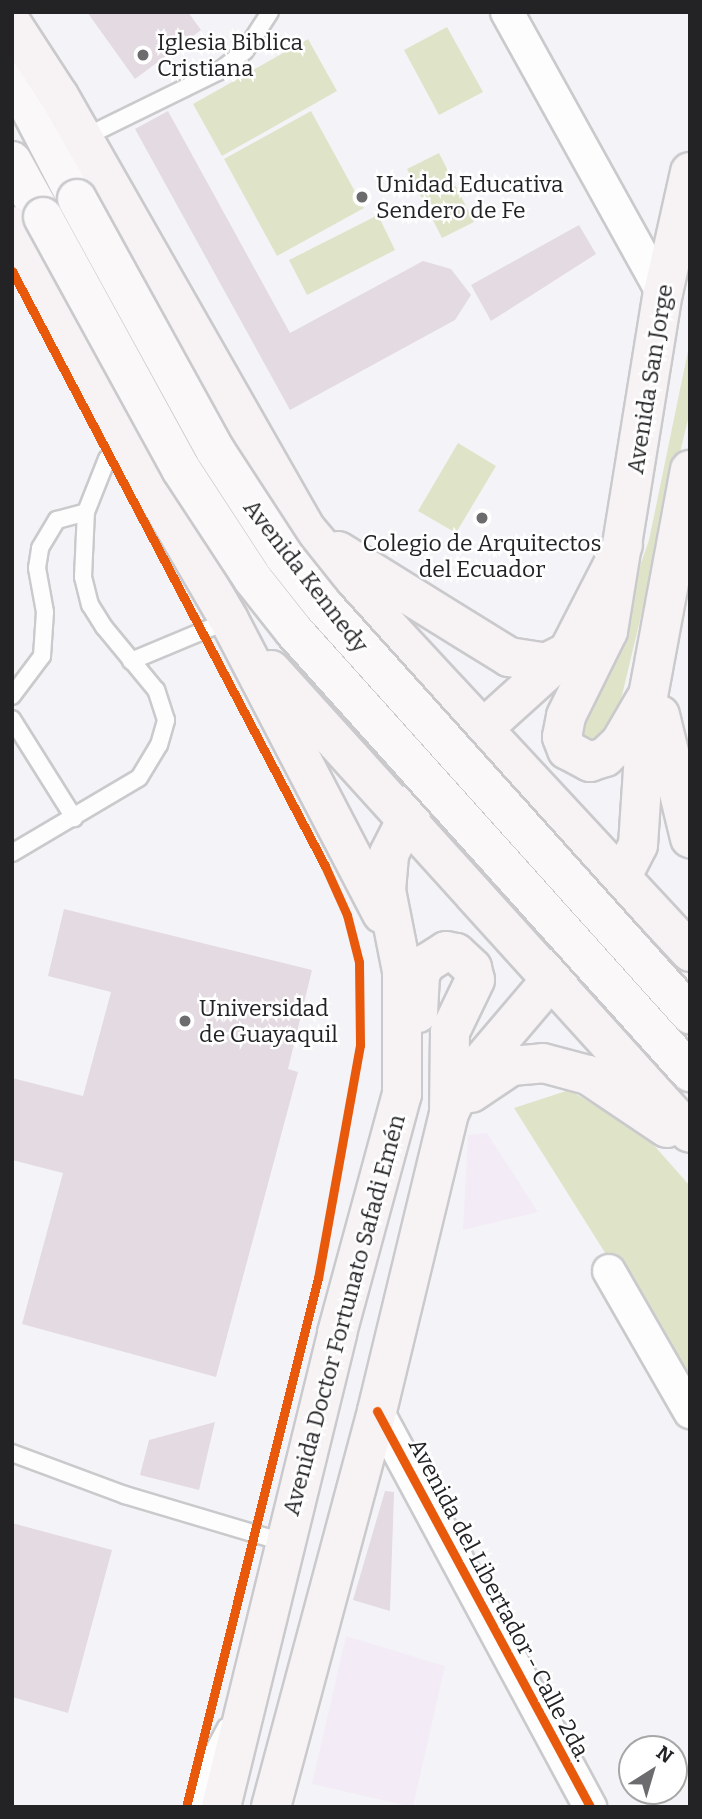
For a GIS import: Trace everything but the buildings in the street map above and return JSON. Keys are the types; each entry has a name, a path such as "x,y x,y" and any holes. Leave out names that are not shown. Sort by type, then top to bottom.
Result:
{"main road":[{"path":"12,24 306,530 392,631 485,727 690,952"},
{"name":"Avenida Kennedy","path":"12,74 77,199 215,450 284,556 323,605 690,1014"},
{"name":"Avenida Kennedy","path":"12,161 28,222 181,469 253,579 294,631 690,1072"},
{"name":"Avenida San Jorge","path":"649,687 620,743 606,757 590,762 568,750 562,728 608,631 663,293 690,172"},
{"path":"28,222 126,443 229,620 395,941"},
{"path":"446,1124 476,1067 554,980 596,927 624,881 642,818 649,687 690,470"},
{"path":"280,489 343,554 509,657 546,663 568,652"},
{"path":"404,820 485,727 568,652 623,545"},
{"path":"229,620 304,709 554,980 690,1133"},
{"path":"304,709 346,732 374,733 390,725 404,712 413,683 407,657 392,631"},
{"path":"649,687 690,838"},
{"name":"Avenida Doctor Fortunato Safadi Emén","path":"221,1807 402,1094 402,971 395,941 386,871 404,820"},
{"path":"271,1807 377,1411 446,1124 450,1032 475,980 472,968 456,953 435,954 421,974 419,1009 402,1094"},
{"path":"650,1086 636,1045 640,1013 655,992 672,984 690,983"},
{"path":"446,1124 482,1082 526,1062 588,1075 690,1147"}],"street":[{"path":"507,12 663,293"},
{"path":"609,1271 690,1412"},
{"name":"Avenida del Libertador - Calle 2da.","path":"377,1411 590,1807"}],"lane":[{"path":"81,139 218,72 244,51 270,12"},
{"path":"12,853 139,778 159,745 166,720 156,690 131,662 90,605 83,577 86,512 107,459 126,443"},
{"path":"12,696 42,656 44,612 37,568 43,540 57,520 86,512"},
{"path":"131,662 229,620"},
{"path":"12,719 74,818"},
{"path":"12,1453 125,1495 286,1543"},
{"path":"196,1807 206,1765 254,1672"}],"shaded area":[{"path":"487,1133 538,1212 463,1230 468,1135"},
{"path":"346,1636 445,1666 413,1807 312,1784"}],"green space":[{"path":"447,27 483,92 439,115 404,50"},
{"path":"308,39 337,91 222,156 193,104"},
{"path":"311,111 364,208 277,256 224,159"},
{"path":"439,153 474,222 442,238 407,169"},
{"path":"378,215 395,250 307,295 289,260"},
{"path":"690,341 690,411 614,729 611,738 581,745 580,718 600,681 649,540"},
{"path":"458,443 496,466 456,533 418,511"},
{"path":"569,1090 644,1134 690,1186 690,1388 514,1108"}],"cycle path":[{"path":"12,271 325,866 347,915 359,962 360,1045 318,1278 186,1807"},
{"path":"377,1411 590,1807"}],"place":[{"name":"Iglesia Biblica Cristiana","path":"143,55"},
{"name":"Unidad Educativa Sendero de Fe","path":"362,197"},
{"name":"Colegio de Arquitectos del Ecuador","path":"482,518"},
{"name":"Universidad de Guayaquil","path":"185,1021"}]}
